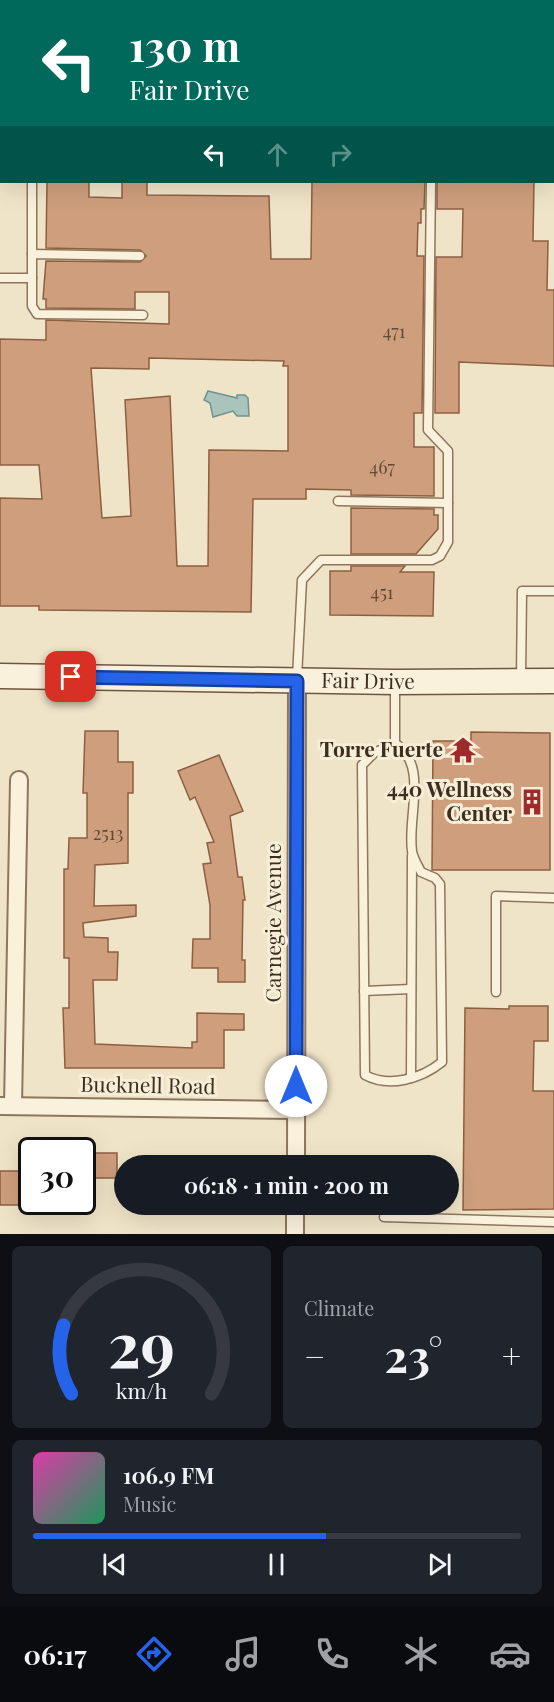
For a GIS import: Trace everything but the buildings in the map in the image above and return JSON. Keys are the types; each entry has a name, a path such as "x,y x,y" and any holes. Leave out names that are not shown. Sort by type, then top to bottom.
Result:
{"main road":[{"name":"Fair Drive","path":"0,676 395,682 554,681"}],"street":[{"name":"Carnegie Avenue","path":"296,1155 297,681"},
{"path":"6,1106 19,780"},
{"name":"Bucknell Road","path":"6,1106 296,1110"},
{"path":"295,1234 296,1215"}],"lane":[{"path":"32,183 32,306 37,314 143,315"},
{"path":"297,681 302,580 321,560 432,560 440,556 448,542 448,451 428,430 431,183"},
{"path":"32,254 140,256"},
{"path":"0,278 32,278"},
{"path":"338,501 448,503"},
{"path":"521,681 522,591 554,591"},
{"path":"395,682 395,743"},
{"path":"395,743 405,750 413,764 411,1078"},
{"path":"395,743 374,753 362,765 365,1075 376,1081 411,1078 429,1073 442,1062 440,884 435,878 422,872 412,852"},
{"path":"496,992 496,896 554,898"},
{"path":"364,991 411,988"},
{"path":"384,1217 554,1222"}],"water":[{"path":"208,391 237,398 237,395 245,395 248,398 249,416 237,416 233,411 213,417 210,403 204,400"}],"place":[{"name":"Torre Fuerte","path":"463,750"},
{"name":"440 Wellness Center","path":"532,802"}],"route":[{"path":"71,677 297,681 296,1086"}]}
